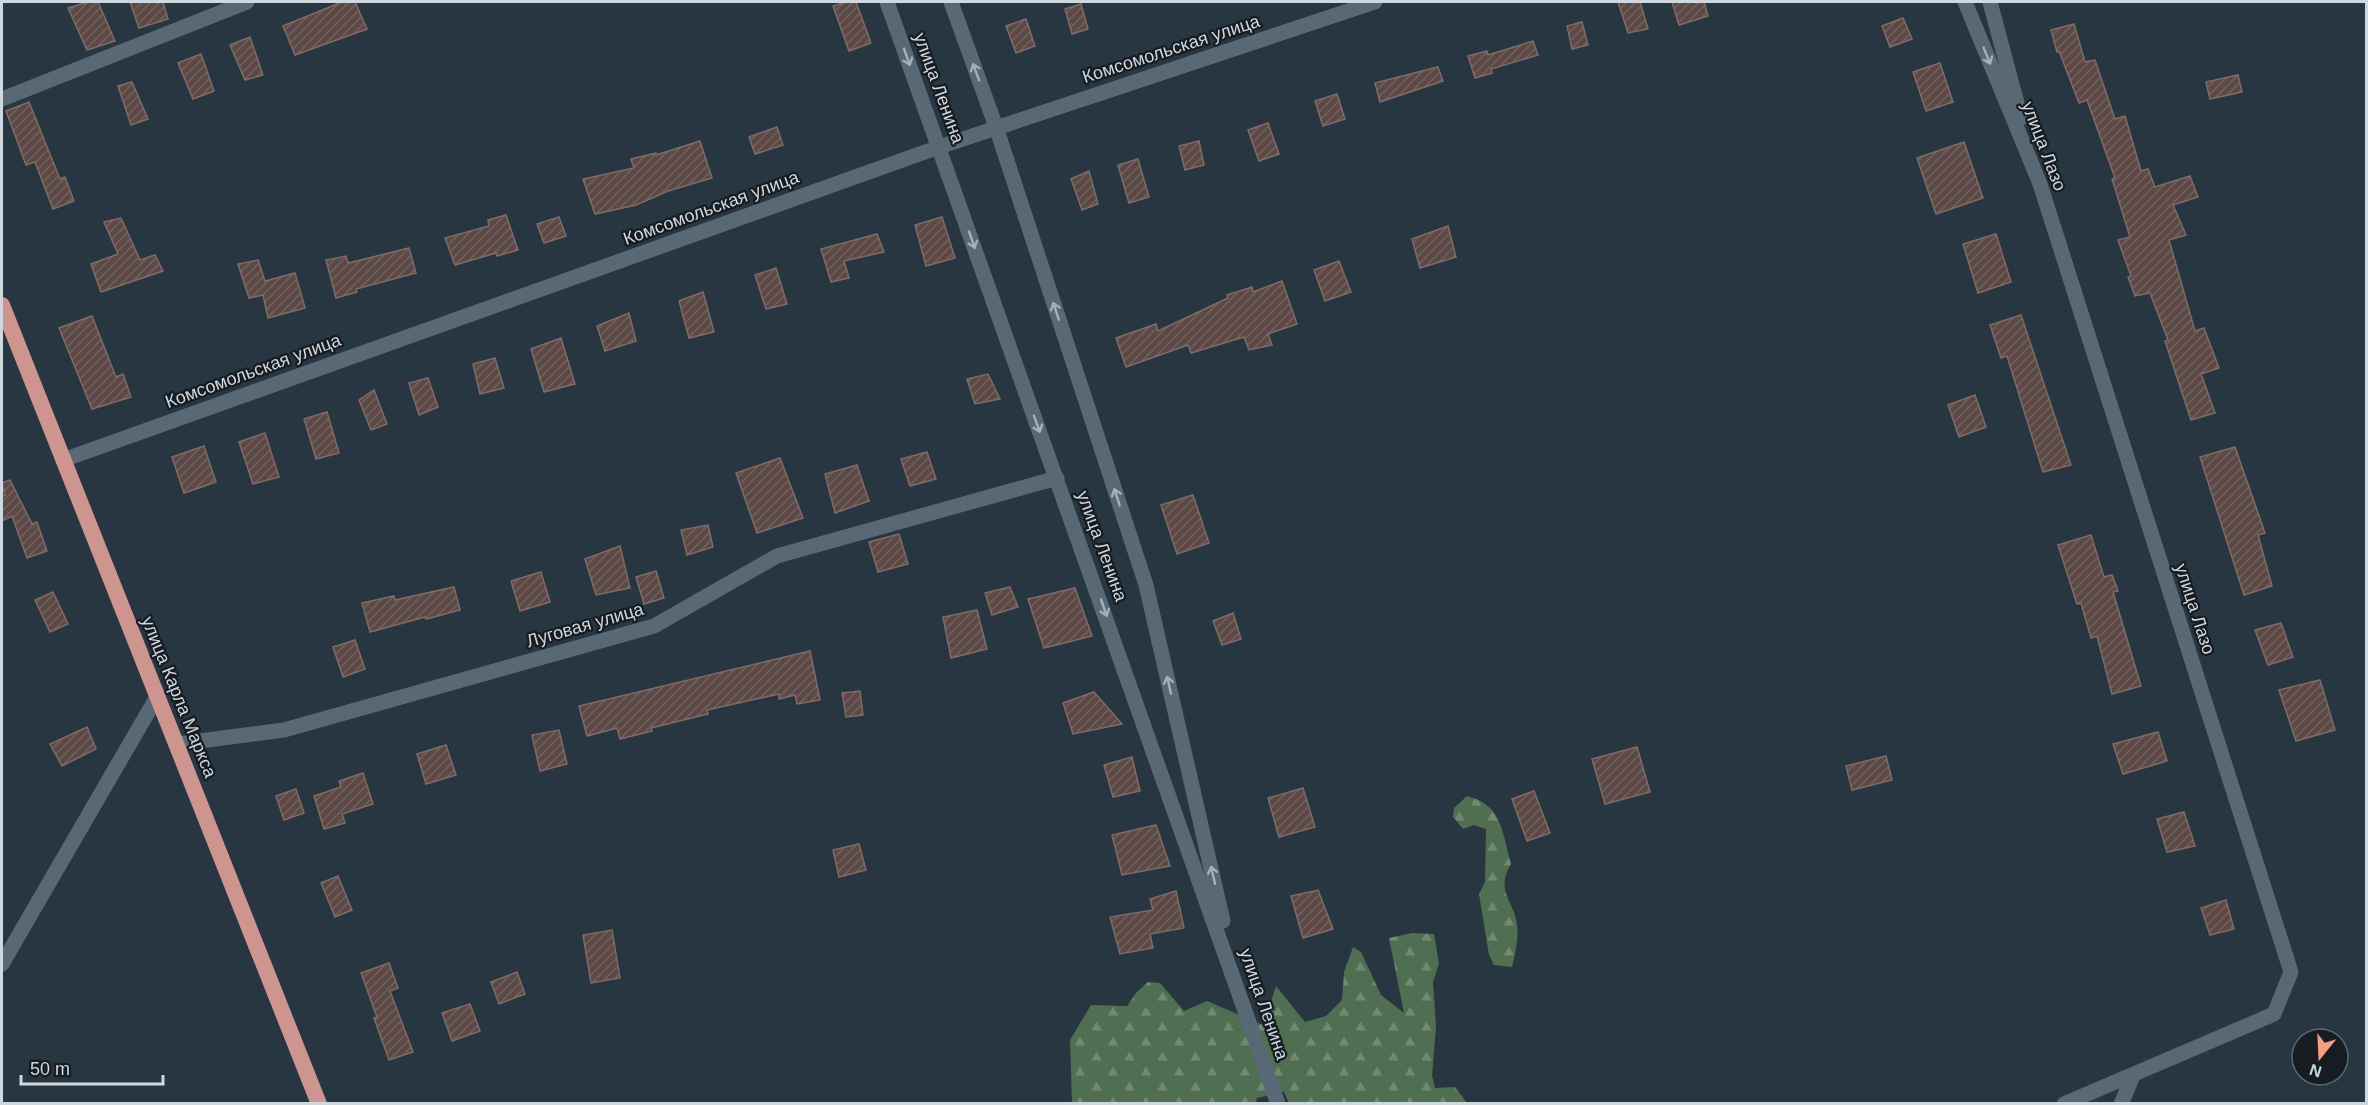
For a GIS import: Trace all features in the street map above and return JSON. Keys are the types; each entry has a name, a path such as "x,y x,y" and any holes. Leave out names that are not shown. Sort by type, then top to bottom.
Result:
{"highway":[{"name":"улица Карла Маркса","path":"2,305 319,1104"}],"street":[{"path":"2,99 248,2"},
{"name":"улица Ленина","path":"887,2 1278,1104"},
{"path":"951,2 996,127 1146,585 1240,993"},
{"name":"Комсомольская улица","path":"63,460 996,127 1375,2"},
{"name":"улица Лазо","path":"1965,2 2040,184 2291,972 2274,1014 2064,1104"},
{"path":"1989,2 2040,184"},
{"name":"Луговая улица","path":"177,744 284,730 654,626 777,556 1057,478"},
{"path":"2,963 158,695"},
{"path":"2121,1104 2133,1076"}],"green space":[{"path":"1467,796 1488,806 1503,831 1511,864 1506,873 1505,888 1517,924 1512,967 1494,965 1489,955 1479,894 1485,882 1486,829 1474,825 1463,829 1453,817 1454,808"},
{"path":"1412,933 1434,934 1439,964 1433,982 1436,1026 1432,1076 1435,1088 1455,1087 1467,1103 1289,1103 1284,1092 1257,1098 1256,1103 1072,1103 1070,1040 1091,1005 1127,1006 1148,982 1160,983 1184,1011 1207,1001 1272,1029 1270,1005 1276,986 1305,1022 1326,1016 1342,1000 1344,972 1353,947 1361,952 1381,995 1404,1013 1389,938"}],"building":[{"path":"88,2 98,2 115,41 87,50 68,8"},
{"path":"130,2 163,2 168,19 139,28"},
{"path":"342,2 355,2 367,29 295,55 283,26"},
{"path":"856,2 871,43 849,51 833,6"},
{"path":"1618,2 1640,2 1648,29 1628,33"},
{"path":"1672,2 1704,2 1708,16 1679,25"},
{"path":"1081,4 1088,29 1072,34 1065,9"},
{"path":"1903,18 1912,39 1890,47 1882,26"},
{"path":"1026,19 1035,46 1016,53 1006,26"},
{"path":"1582,22 1588,45 1572,49 1567,26"},
{"path":"2074,24 2085,62 2095,60 2115,119 2125,116 2141,171 2148,169 2155,187 2190,176 2198,197 2173,205 2186,235 2169,240 2195,331 2204,328 2219,368 2201,374 2215,413 2191,420 2165,341 2168,340 2150,293 2135,296 2128,277 2131,276 2118,240 2130,237 2112,179 2115,178 2087,100 2079,103 2059,51 2057,52 2051,30"},
{"path":"250,37 263,75 245,80 230,45"},
{"path":"1533,41 1538,55 1491,69 1492,73 1475,78 1468,56 1487,51 1488,55"},
{"path":"201,54 214,91 193,99 178,63"},
{"path":"1940,63 1953,102 1926,111 1913,72"},
{"path":"1438,67 1443,81 1380,102 1375,83"},
{"path":"2238,75 2242,92 2210,99 2206,82"},
{"path":"132,82 148,119 131,125 118,86"},
{"path":"1337,94 1345,119 1323,126 1315,101"},
{"path":"29,102 60,179 65,177 74,201 53,209 35,162 26,165 6,111"},
{"path":"1268,123 1279,154 1259,161 1248,130"},
{"path":"777,127 783,145 755,154 749,137"},
{"path":"700,141 712,178 668,191 636,205 595,214 583,179 634,168 631,159 656,153 656,155"},
{"path":"1199,141 1204,165 1185,170 1179,146"},
{"path":"1964,142 1983,198 1936,214 1917,158"},
{"path":"1138,159 1149,197 1129,203 1118,165"},
{"path":"1089,171 1098,204 1082,210 1071,179"},
{"path":"506,215 518,250 497,256 496,253 455,265 445,238 489,226 488,220"},
{"path":"559,217 566,236 544,243 537,224"},
{"path":"942,217 955,258 926,266 915,225"},
{"path":"121,218 140,260 155,255 163,271 101,292 91,264 118,254 104,222"},
{"path":"1448,226 1456,257 1420,268 1412,239"},
{"path":"877,234 884,252 844,261 849,278 831,282 821,249"},
{"path":"1996,234 2011,282 1978,293 1963,244"},
{"path":"409,248 416,273 356,289 357,292 336,298 326,260 346,256 348,263"},
{"path":"258,260 265,281 295,273 305,308 268,318 263,295 249,298 238,264"},
{"path":"1339,261 1351,292 1325,301 1314,270"},
{"path":"776,268 787,304 766,309 755,275"},
{"path":"1282,281 1297,324 1268,334 1272,345 1249,350 1244,337 1191,353 1188,345 1126,367 1116,338 1156,324 1158,331 1228,298 1227,295 1252,287 1253,292"},
{"path":"703,292 714,332 689,338 679,301"},
{"path":"629,313 636,341 605,351 597,326"},
{"path":"2021,315 2071,465 2043,472 2007,356 2001,358 1990,325"},
{"path":"92,316 116,377 123,374 131,397 92,409 59,328"},
{"path":"561,338 575,384 544,392 531,349"},
{"path":"495,358 504,388 480,394 473,364"},
{"path":"988,374 1000,399 975,404 967,379"},
{"path":"428,378 438,407 419,415 409,383"},
{"path":"374,390 387,424 371,430 359,400"},
{"path":"1975,395 1986,427 1959,437 1948,405"},
{"path":"327,412 339,453 316,459 304,419"},
{"path":"265,433 279,477 253,484 239,442"},
{"path":"204,446 216,482 184,493 172,457"},
{"path":"2235,447 2265,533 2258,535 2272,586 2244,595 2200,457"},
{"path":"927,452 936,479 910,486 901,459"},
{"path":"780,458 803,518 757,533 736,473"},
{"path":"857,465 869,501 835,513 825,474"},
{"path":"10,480 32,524 37,522 47,551 27,558 12,516 2,521 2,496 5,495 2,483"},
{"path":"1193,495 1209,543 1177,554 1161,505"},
{"path":"708,525 713,547 687,555 681,530"},
{"path":"899,534 908,564 878,572 869,542"},
{"path":"2091,535 2104,577 2112,575 2118,591 2113,592 2141,686 2112,694 2097,636 2091,638 2081,603 2077,604 2058,545"},
{"path":"620,546 630,588 596,595 585,559"},
{"path":"656,571 664,598 644,604 636,577"},
{"path":"541,572 550,602 520,611 511,581"},
{"path":"454,587 460,610 370,632 362,603 394,596 395,600"},
{"path":"1010,587 1018,607 992,615 985,593"},
{"path":"1075,588 1092,636 1044,648 1028,599"},
{"path":"53,592 68,624 50,632 35,600"},
{"path":"977,610 987,649 951,658 943,617"},
{"path":"1233,613 1241,639 1222,645 1213,621"},
{"path":"2281,623 2293,657 2268,665 2255,630"},
{"path":"355,640 365,669 343,677 333,647"},
{"path":"810,651 820,700 797,704 795,695 779,699 779,694 707,710 708,714 651,728 652,731 620,739 617,728 587,736 579,706"},
{"path":"2320,680 2335,730 2296,741 2279,690"},
{"path":"860,691 863,715 846,717 842,693"},
{"path":"1094,692 1122,724 1073,734 1063,703"},
{"path":"87,727 96,749 62,766 50,744"},
{"path":"559,730 567,764 540,771 532,735"},
{"path":"2158,732 2167,761 2123,774 2113,744"},
{"path":"446,745 456,775 426,784 417,754"},
{"path":"1637,747 1650,792 1605,804 1592,759"},
{"path":"1886,756 1892,780 1852,790 1846,766"},
{"path":"1132,757 1140,791 1113,797 1104,765"},
{"path":"363,773 373,804 342,814 345,823 324,829 314,796 341,787 339,781"},
{"path":"1303,788 1315,827 1279,837 1268,798"},
{"path":"296,789 304,813 284,820 276,796"},
{"path":"1534,791 1550,833 1527,841 1512,799"},
{"path":"2184,812 2195,846 2167,852 2157,819"},
{"path":"1156,825 1170,866 1122,875 1112,835"},
{"path":"859,844 866,870 839,877 833,850"},
{"path":"338,876 352,910 335,917 321,883"},
{"path":"1318,890 1333,929 1303,938 1291,896"},
{"path":"1176,891 1184,928 1150,934 1153,948 1120,954 1110,917 1153,910 1150,899"},
{"path":"2226,900 2234,929 2210,935 2201,908"},
{"path":"612,930 620,978 591,983 583,935"},
{"path":"389,963 398,988 390,991 413,1052 389,1060 361,973"},
{"path":"517,972 525,994 499,1004 491,982"},
{"path":"470,1004 480,1031 452,1041 442,1013"}]}
